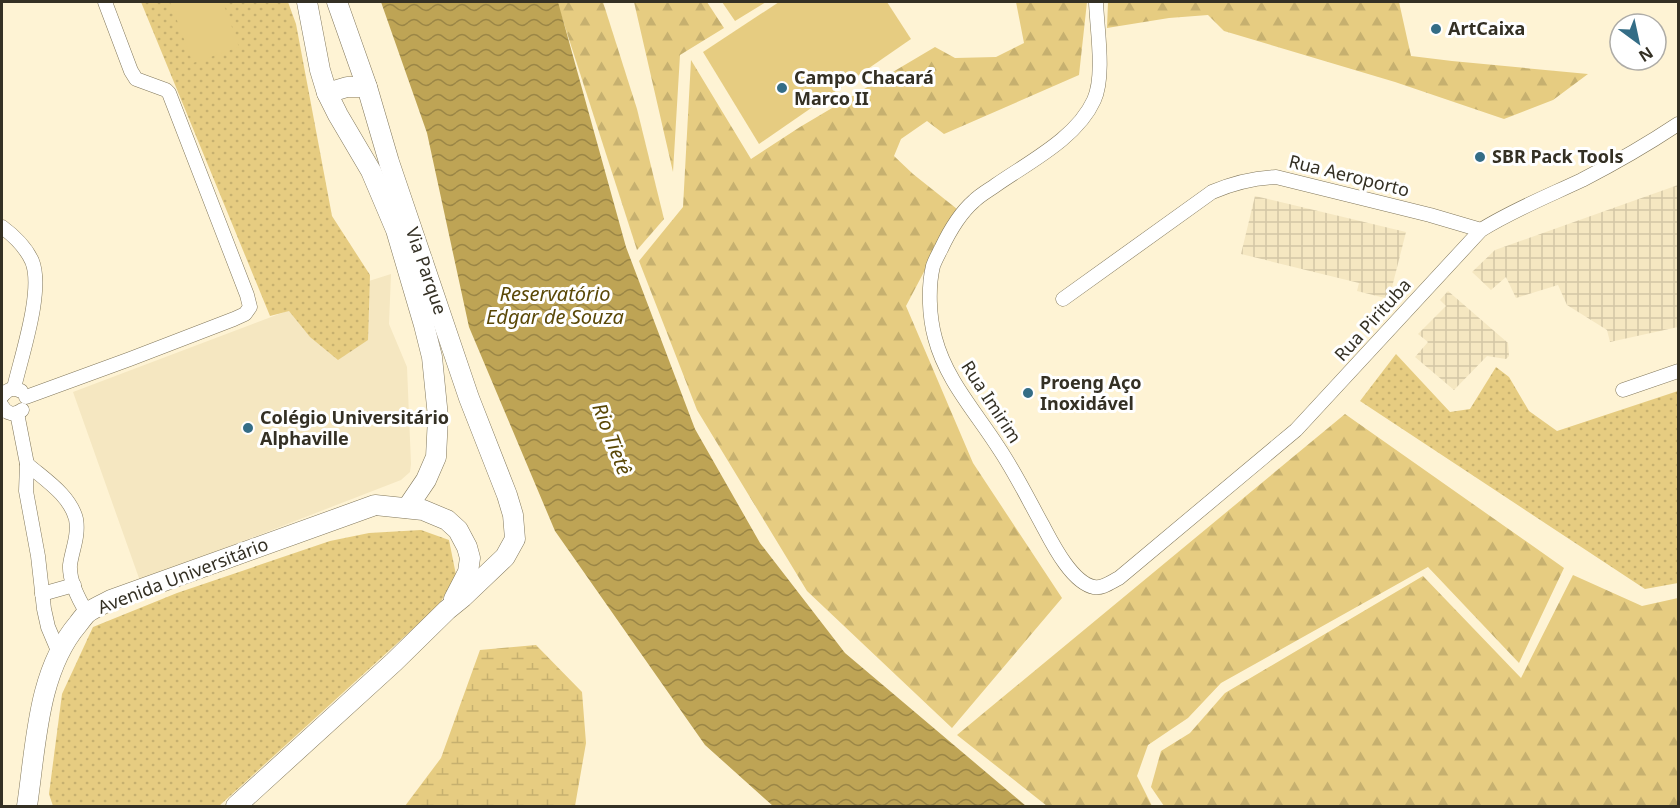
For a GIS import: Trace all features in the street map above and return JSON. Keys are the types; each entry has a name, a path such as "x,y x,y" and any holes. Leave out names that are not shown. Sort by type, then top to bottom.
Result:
{"main road":[{"name":"Via Parque","path":"307,2 320,70 327,93 371,171 396,230 432,357 438,417 436,458 426,480 407,508"},
{"name":"Via Parque","path":"337,2 469,398 513,515 515,539 505,557 464,597 447,610"},
{"path":"327,93 347,87 367,87"},
{"name":"Avenida Universitário","path":"27,807 35,737 44,696 59,653 63,644 87,614 120,596 375,505 423,510 447,520 458,530 470,558 468,572 447,610"},
{"path":"236,807 394,662 447,610"},
{"path":"30,783 33,807"}],"street":[{"path":"26,397 234,319 245,314 250,307 244,286 169,93 136,79 105,2"},
{"name":"Rua Imirim","path":"1096,2 1100,59 1099,82 1095,98 1086,116 1056,144 973,201 952,228 933,265 930,290 935,337 946,369 1009,463 1070,570 1083,583 1094,588 1104,586 1119,578"},
{"name":"Rua Pirituba","path":"1119,578 1296,430 1482,230 1517,209 1582,180 1678,124"},
{"name":"Rua Aeroporto","path":"1063,299 1212,192 1232,183 1258,177 1276,177 1482,230"},
{"path":"2,227 23,247 32,262 35,277 35,301 14,388"},
{"path":"1623,390 1678,371"},
{"path":"2,396 6,390 14,388 26,397 24,409 17,413 8,413 2,406"},
{"path":"17,413 27,464 26,491 38,556 42,594 48,627 59,653"},
{"path":"27,464 64,497 76,519 76,544 70,566 74,585 87,614"},
{"path":"42,594 74,585"}],"shaded area":[{"path":"1678,185 1678,327 1610,342 1607,330 1567,305 1558,285 1516,298 1506,277 1491,290 1472,272 1495,250"},
{"path":"1255,196 1406,232 1389,299 1357,291 1359,283 1241,254"},
{"name":"Colégio Universitário Alphaville","path":"391,274 389,324 407,367 410,472 401,480 140,581 73,392 350,287"},
{"path":"1448,291 1508,343 1509,356 1506,359 1487,356 1454,390 1415,357 1428,342 1418,334 1446,306 1440,300"}],"green space":[{"path":"141,2 288,2 296,24 332,216 370,275 368,340 338,360 310,337 289,311 270,316"},
{"path":"170,2 223,2 239,47 193,63"},
{"path":"557,2 603,2 637,109 664,219 637,250"},
{"path":"634,2 707,2 724,28 680,55 673,172"},
{"path":"722,2 766,2 735,21"},
{"name":"Campo Chacará Marco II","path":"779,2 887,2 911,39 759,144 703,52"},
{"path":"1016,2 1087,2 1079,75 944,134 927,121 901,139 894,156 957,209 906,306 973,463 1062,598 952,728 807,591 697,410 639,261 683,207 691,60 751,159 800,127 935,47 955,58 996,57 1024,43"},
{"path":"1108,2 1399,2 1411,56 1588,74 1553,100 1504,119 1395,82 1224,31 1208,15 1169,18 1107,28"},
{"path":"1396,354 1450,412 1470,409 1496,367 1509,377 1529,411 1557,431 1678,391 1678,583 1645,589 1360,401"},
{"path":"1345,414 1564,568 1519,663 1428,567 1221,683 1188,718 1148,745 1137,776 1152,806 1047,806 957,735"},
{"path":"421,530 449,540 456,575 439,605 219,806 53,806 49,794 62,694 93,627 177,593 330,541 369,533"},
{"path":"1573,575 1642,606 1678,598 1678,806 1164,806 1151,787 1161,751 1190,733 1225,693 1423,576 1521,678"},
{"path":"536,645 582,692 586,743 575,806 405,806 441,758 480,650"}],"water":[{"name":"Reservatório Edgar de Souza","path":"381,2 558,2 626,247 695,429 760,543 845,653 1026,806 773,806 705,745 555,531 469,327 427,133"}],"place":[{"name":"ArtCaixa","path":"1436,29"},
{"name":"Campo Chacará Marco II","path":"782,88"},
{"name":"SBR Pack Tools","path":"1480,157"},
{"name":"Proeng Aço Inoxidável","path":"1028,393"},
{"name":"Colégio Universitário Alphaville","path":"248,428"}],"water label":[{"name":"Rio Tietê","path":"612,439"}]}
